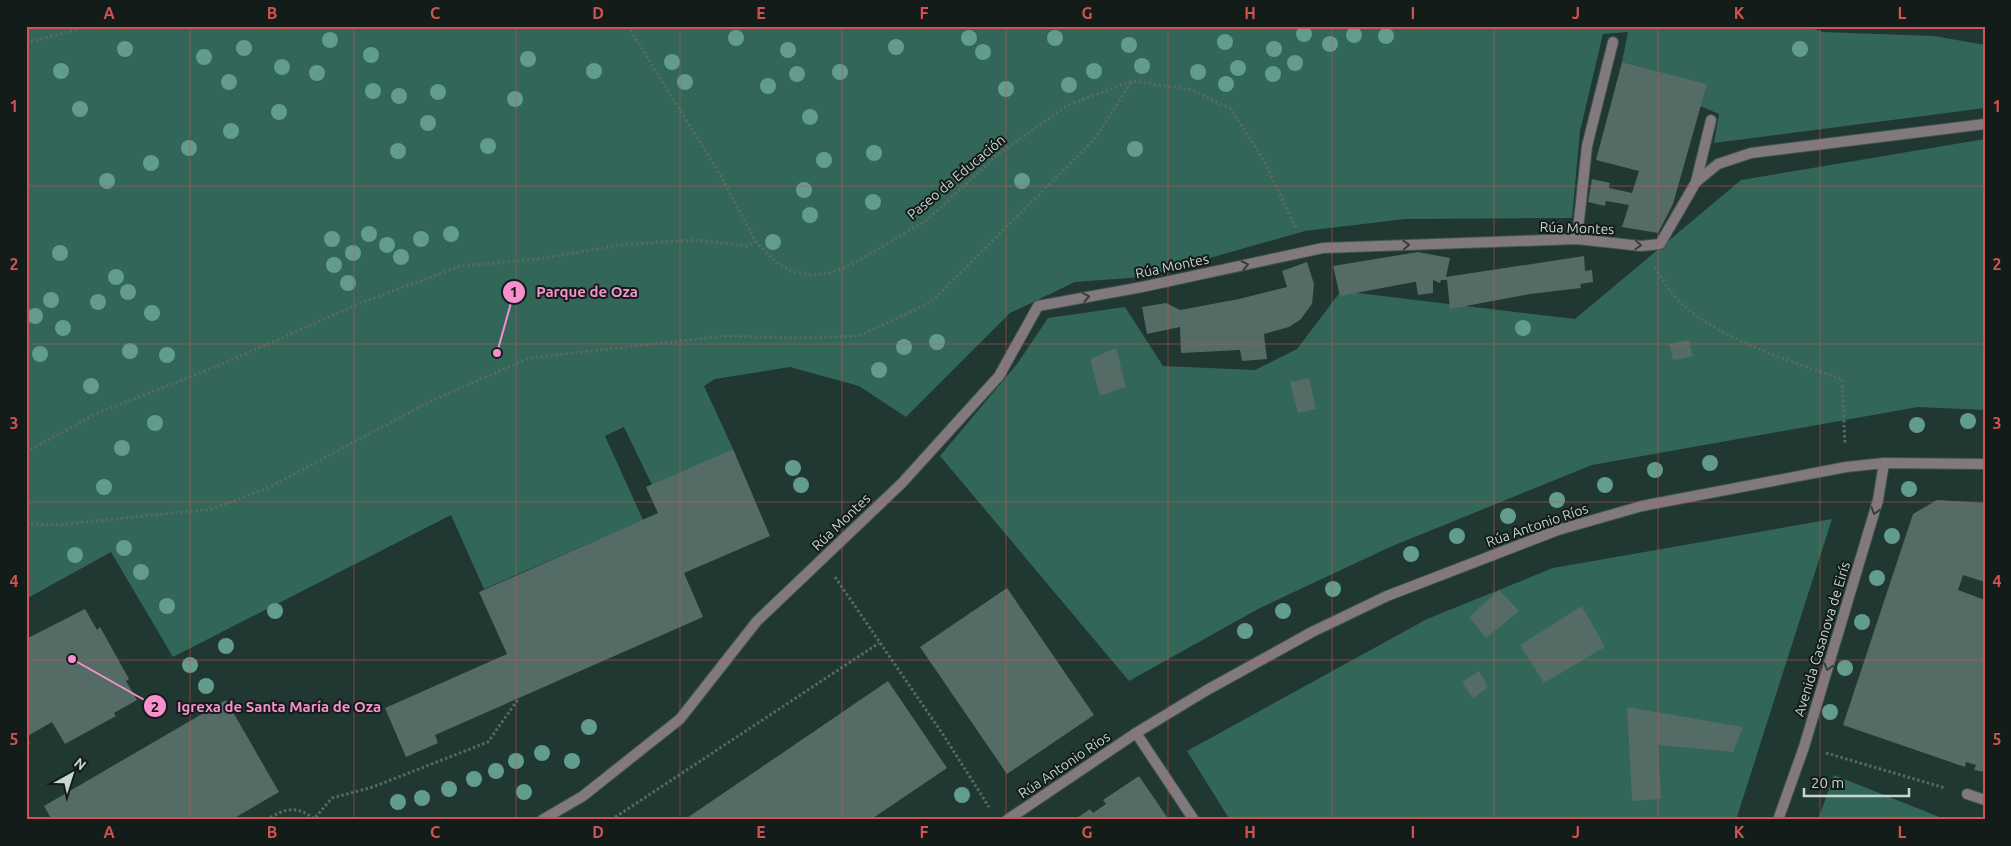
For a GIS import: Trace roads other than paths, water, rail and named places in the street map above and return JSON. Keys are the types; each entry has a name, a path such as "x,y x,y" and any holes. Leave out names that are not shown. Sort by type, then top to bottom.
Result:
{"street":[{"path":"1577,239 1587,146 1613,42"},
{"path":"1696,182 1711,120"},
{"name":"Rúa Montes","path":"542,820 583,796 680,718 757,621 902,483 999,376 1038,306 1142,287 1323,248 1577,239 1641,246 1660,244 1696,182 1718,164 1751,153 1985,124"},
{"name":"Rúa Antonio Ríos","path":"1007,820 1136,734 1207,690 1312,632 1387,596 1558,530 1642,506 1846,467 1884,463 1985,464"},
{"name":"Avenida Casanova de Eirís","path":"1778,820 1804,747 1878,500 1884,463"},
{"path":"1136,734 1194,820"},
{"path":"1967,794 1985,800"}],"place":[{"name":"Parque de Oza","path":"497,353"},
{"name":"Igrexa de Santa María de Oza","path":"72,659"}]}
